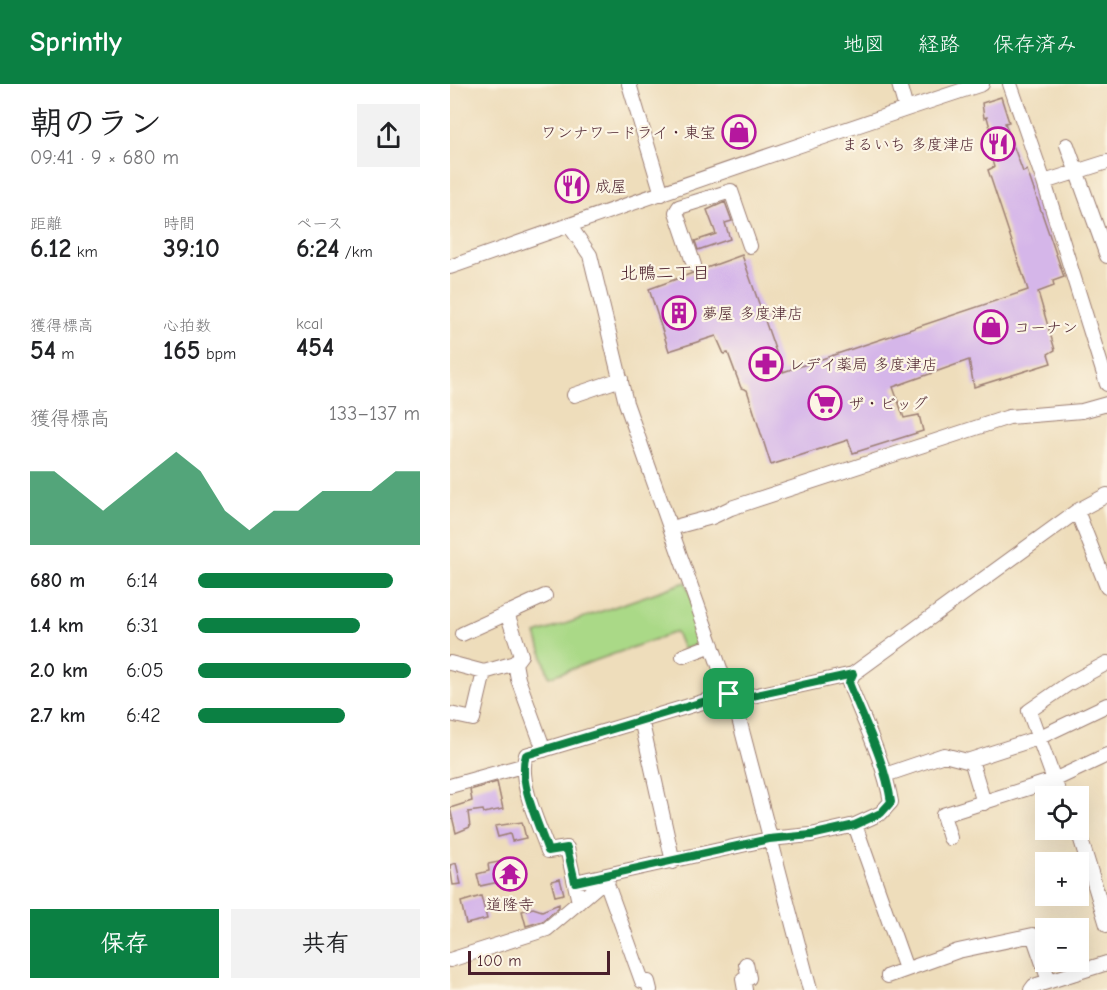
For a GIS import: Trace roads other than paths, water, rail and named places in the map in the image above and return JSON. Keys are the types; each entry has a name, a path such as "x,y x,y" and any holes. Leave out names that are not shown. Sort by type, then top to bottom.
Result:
{"street":[{"path":"629,84 662,194"},
{"path":"899,84 906,109"},
{"path":"450,267 730,171 787,147 982,84"},
{"path":"1010,84 1044,182 1107,384"},
{"path":"1067,145 1107,256"},
{"path":"1044,182 1107,162"},
{"path":"694,265 676,212 679,207 731,191 750,246"},
{"path":"569,225 590,255 626,403 731,697 810,990"},
{"path":"574,394 621,379"},
{"path":"670,528 712,517 731,508 852,467 901,454 1009,417 1082,411 1107,404"},
{"path":"579,902 567,848 548,851 532,808 522,766 526,755 641,719 731,697 853,674 1077,512 1107,495"},
{"path":"1077,512 1102,561 1107,587"},
{"path":"462,634 545,596"},
{"path":"450,663 484,672 515,663 521,655 507,614"},
{"path":"683,656 712,645"},
{"path":"515,663 518,679 544,750"},
{"path":"1056,786 1029,711 1068,684 1107,663"},
{"path":"450,714 473,719 484,672"},
{"path":"575,882 769,839 811,835 855,825 881,813 891,802 885,775 849,683 853,674"},
{"path":"885,775 944,755 971,760 1038,738 1107,705"},
{"path":"641,719 673,862"},
{"path":"950,838 943,815 1054,780 1107,755"},
{"path":"971,760 984,803"},
{"path":"450,786 522,766"},
{"path":"855,825 906,969"},
{"path":"1082,840 1104,902 1107,925"},
{"path":"450,960 547,928 609,876"},
{"path":"609,876 607,884 642,981 648,982 650,990"},
{"path":"888,976 958,951 1033,935 1049,981"},
{"path":"1031,990 1034,986 1107,963"},
{"path":"745,990 743,979 749,978 746,964"}],"place":[{"name":"ワンナワードライ・東宝","path":"739,132"},
{"name":"まるいち 多度津店","path":"998,144"},
{"name":"成屋","path":"572,186"},
{"name":"夢屋 多度津店","path":"679,313"},
{"name":"コーナン","path":"991,327"},
{"name":"レデイ薬局 多度津店","path":"766,364"},
{"name":"ザ・ビッグ","path":"825,403"},
{"name":"道隆寺","path":"510,874"}],"district":[{"name":"北鴨二丁目","path":"665,273"}]}
